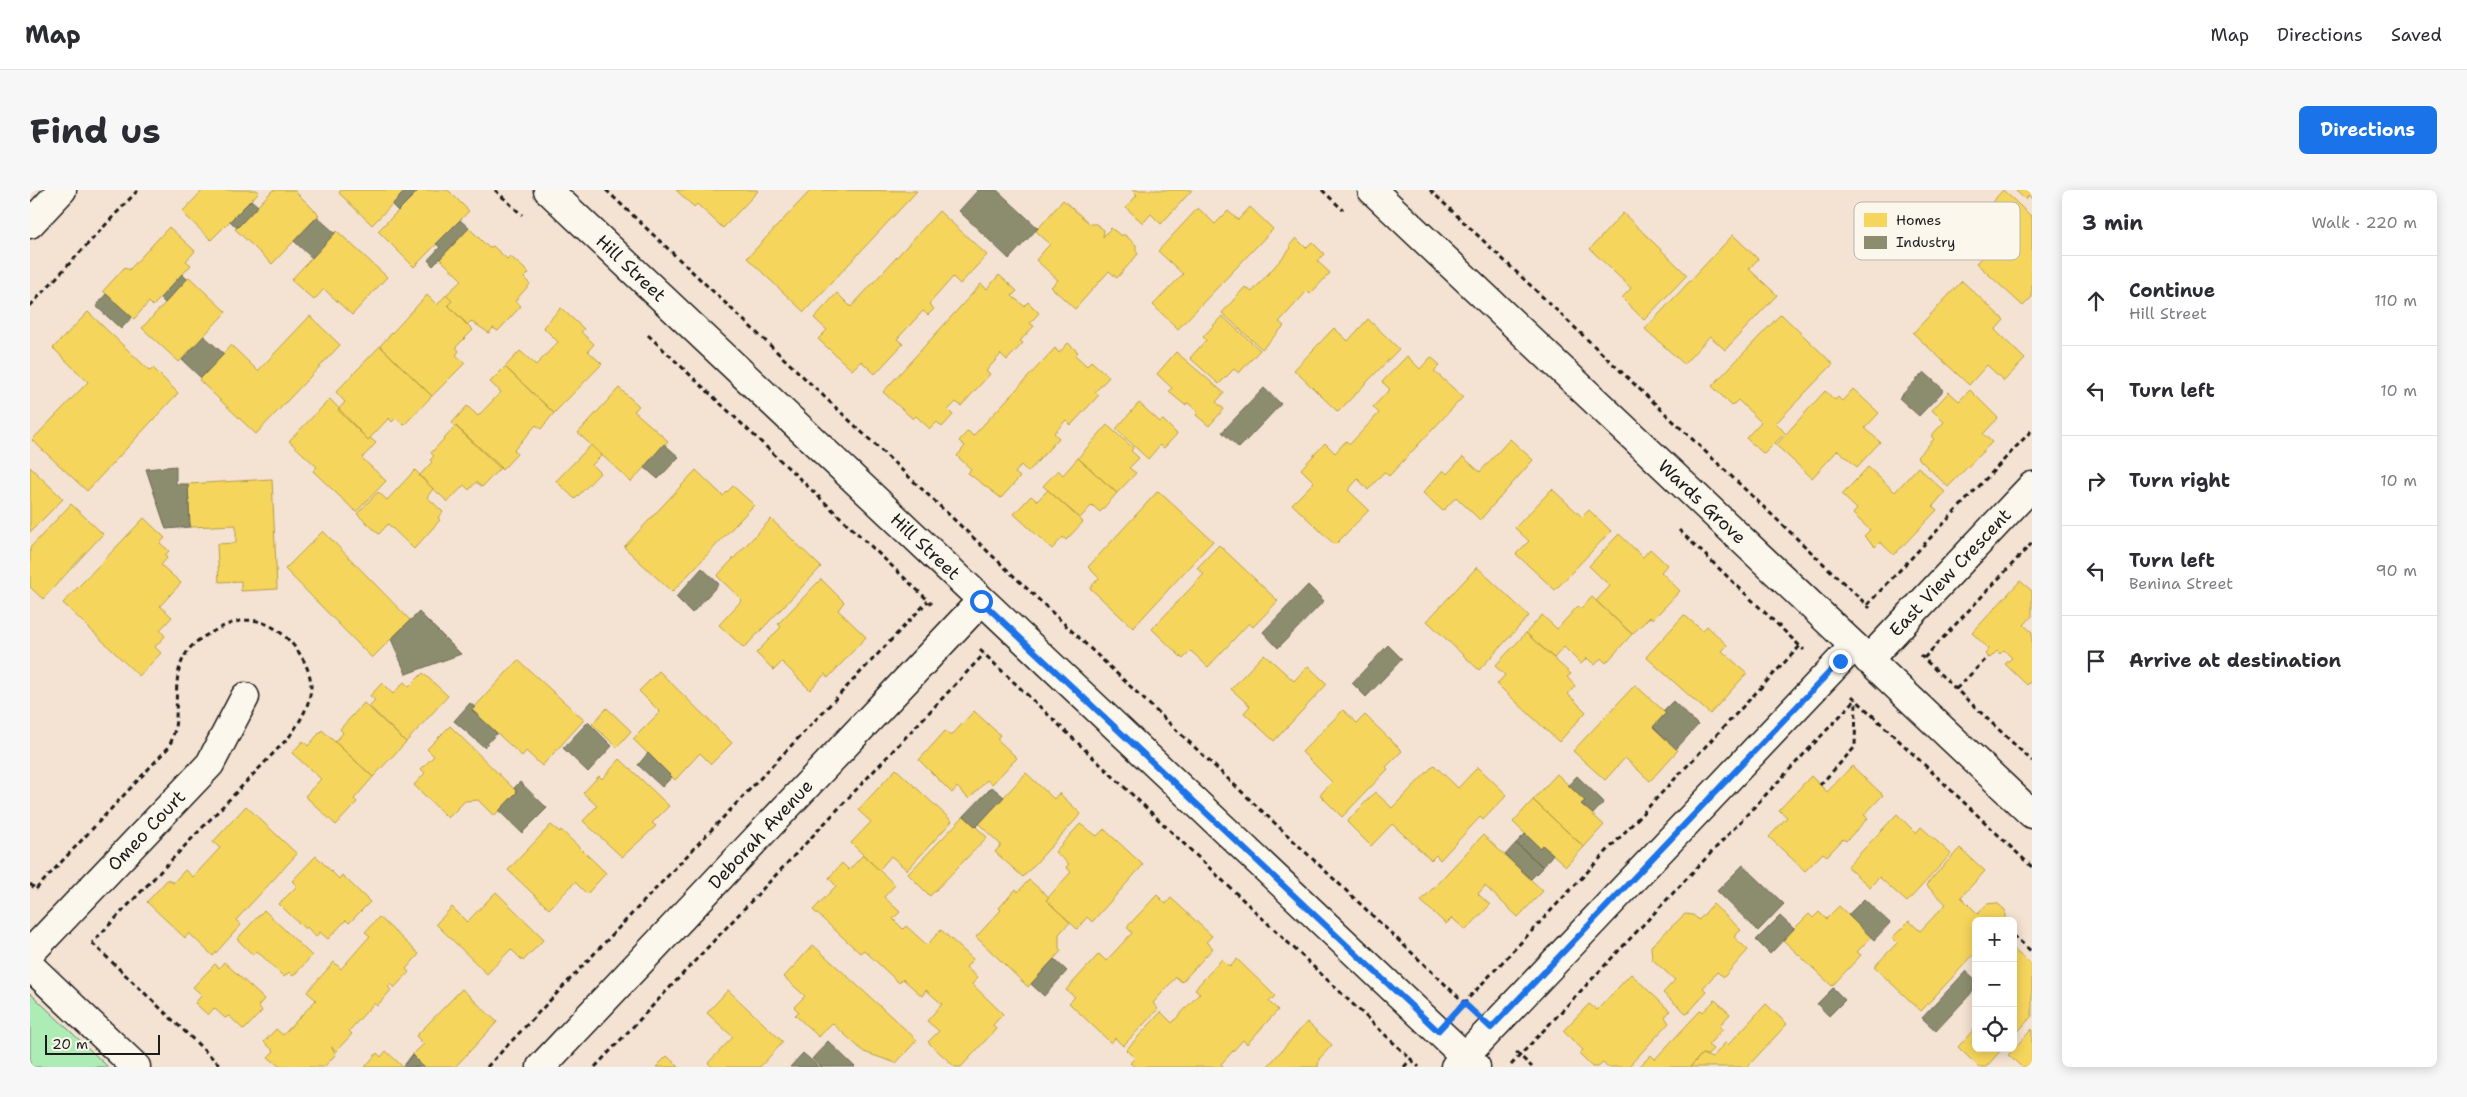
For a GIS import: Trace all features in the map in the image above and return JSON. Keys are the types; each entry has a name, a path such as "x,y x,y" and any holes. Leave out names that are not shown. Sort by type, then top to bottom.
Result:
{"street":[{"name":"Hill Street","path":"548,190 1438,1031 1465,1063"},
{"name":"Wards Grove","path":"1372,190 2032,814"},
{"path":"30,224 56,192"},
{"name":"East View Crescent","path":"1465,1063 1491,1028 1861,653 1895,631 2032,486"},
{"name":"Deborah Avenue","path":"541,1067 981,601"},
{"name":"Omeo Court","path":"30,953 210,764 245,697"},
{"path":"30,966 136,1067"}],"path":[{"path":"30,306 138,190"},
{"path":"606,190 1532,1067"},
{"path":"1430,190 2032,761"},
{"path":"1867,605 2032,430"},
{"path":"1924,658 2032,543"},
{"path":"487,1067 928,601"},
{"path":"1404,1067 1800,646"},
{"path":"595,1067 984,654"},
{"path":"1956,689 1988,657"},
{"path":"1508,1067 1856,699 1855,747 1820,785"},
{"path":"30,884 222,1067"},
{"path":"2017,939 2032,952"}],"green space":[{"path":"30,993 108,1067 30,1067"}],"building: Homes":[{"path":"203,190 257,190 259,192 211,240 182,212"},
{"path":"273,190 294,190 319,215 272,264 235,229"},
{"path":"341,190 406,190 372,225 339,193"},
{"path":"419,190 448,190 469,211 414,267 378,231"},
{"path":"676,190 758,191 723,228 697,204 694,207"},
{"path":"811,190 917,191 804,312 747,258"},
{"path":"1132,190 1192,190 1161,224 1151,214 1143,223 1126,208 1137,195"},
{"path":"2003,190 2016,202 1992,202"},
{"path":"2015,190 2032,190 2032,199 2028,195 2026,200"},
{"path":"1063,200 1090,224 1096,224 1104,230 1103,237 1111,228 1120,235 1125,235 1136,245 1138,254 1117,278 1109,271 1075,309 1051,287 1058,280 1036,260 1050,244 1036,231"},
{"path":"2020,206 2032,217 2032,297 2023,306 1976,263 1979,260 2020,260"},
{"path":"1250,207 1273,229 1178,329 1153,305 1183,274 1158,251 1198,208 1215,224 1228,211 1238,220"},
{"path":"939,211 987,255 960,284 953,277 929,304 934,309 928,315 923,311 897,339 903,344 875,374 861,361 852,370 818,339 827,330 814,318 837,293 851,307"},
{"path":"1623,213 1687,275 1644,320 1622,298 1631,288 1590,249"},
{"path":"169,227 195,251 186,261 191,265 153,306 149,302 134,319 103,291 125,267 129,270"},
{"path":"469,228 489,248 493,246 507,259 510,256 529,273 524,278 530,284 515,301 521,306 498,331 493,328 489,333 471,321 467,325 448,305 452,301 446,295 462,280 440,259"},
{"path":"337,231 387,277 352,315 324,289 314,300 291,280"},
{"path":"1733,235 1758,259 1749,269 1777,295 1725,350 1710,336 1684,364 1645,329"},
{"path":"1296,238 1306,248 1312,242 1324,254 1317,261 1330,273 1310,294 1307,291 1279,322 1284,326 1262,349 1222,313 1245,287 1252,292 1291,248 1289,246"},
{"path":"999,275 1017,291 1012,296 1024,306 1028,302 1039,313 1030,323 1034,326 1020,341 1023,343 1007,360 1001,354 986,371 990,374 961,406 956,402 948,410 953,415 942,427 937,422 930,429 916,416 913,419 883,392 981,284 987,289"},
{"path":"189,277 226,312 179,362 142,328"},
{"path":"1962,281 2004,320 1995,330 2025,359 2004,381 1987,365 1969,385 1913,333"},
{"path":"427,295 437,305 446,295 452,301 448,305 473,330 456,347 459,351 456,355 465,363 432,396 380,346"},
{"path":"561,308 584,329 581,332 594,344 588,351 602,364 554,413 505,367 520,351 536,365 558,342 543,327"},
{"path":"88,312 150,371 153,368 178,393 87,491 32,440 88,382 53,348"},
{"path":"1781,314 1833,364 1776,423 1785,433 1764,454 1746,438 1761,422 1738,400 1732,406 1712,386"},
{"path":"310,316 340,345 256,434 199,380 231,345 258,371"},
{"path":"1222,316 1260,350 1239,373 1234,369 1219,384 1190,358 1206,340 1203,337"},
{"path":"1368,319 1399,349 1338,412 1294,370 1334,328 1348,341"},
{"path":"1068,343 1078,352 1075,355 1087,366 1091,361 1109,377 1095,392 1099,395 1071,425 1066,420 1054,433 1059,438 1028,472 1021,465 1015,473 1020,477 1001,498 968,473 971,469 957,456 965,446 959,441 968,431 973,436 1055,348 1059,353"},
{"path":"380,346 432,396 404,425 396,418 392,422 389,418 368,440 338,410 345,402 336,392"},
{"path":"1176,352 1224,393 1216,402 1224,409 1209,426 1196,415 1198,412 1188,403 1185,405 1169,392 1172,388 1157,374"},
{"path":"1407,356 1420,369 1431,357 1440,365 1434,371 1463,397 1389,476 1384,472 1368,490 1358,479 1348,490 1369,510 1335,545 1292,504 1314,482 1301,469 1325,443 1335,453 1346,441 1350,444 1379,413 1373,407 1390,389 1382,382"},
{"path":"505,367 554,413 541,429 536,425 514,450 517,454 502,470 452,423 467,406 478,416 501,392 490,382"},
{"path":"619,388 639,406 634,411 668,441 631,482 578,433"},
{"path":"1853,389 1879,413 1865,428 1880,442 1857,467 1838,450 1812,478 1776,445 1825,391 1835,400 1838,397 1842,401"},
{"path":"1970,390 1998,418 1983,434 1992,442 1948,487 1917,457 1934,439 1931,436 1944,422 1932,410 1949,392 1959,401"},
{"path":"330,399 368,440 370,438 376,443 362,458 386,481 356,512 313,471 317,467 289,441"},
{"path":"1139,403 1160,422 1163,420 1177,434 1164,448 1160,445 1148,459 1116,429"},
{"path":"1107,425 1133,448 1131,451 1139,458 1129,468 1136,473 1117,493 1078,458"},
{"path":"456,426 501,467 482,487 476,482 469,490 464,485 448,502 419,476 432,462 430,460 434,456 431,453"},
{"path":"1510,439 1533,460 1480,520 1456,497 1443,511 1423,493 1443,470 1447,474 1463,457 1480,472"},
{"path":"591,445 602,455 592,465 600,473 575,499 556,481"},
{"path":"1078,458 1117,493 1100,512 1092,505 1080,518 1043,486 1058,470 1063,475"},
{"path":"30,467 63,499 30,532"},
{"path":"1868,467 1895,492 1918,467 1945,492 1933,506 1937,510 1894,555 1880,542 1875,547 1864,536 1870,530 1853,514 1857,509 1842,495"},
{"path":"415,470 433,489 427,497 443,512 438,518 440,520 414,549 388,524 379,534 357,514 378,492 387,500"},
{"path":"696,470 723,496 733,486 754,505 672,592 624,547"},
{"path":"272,479 277,589 241,591 241,581 219,582 217,544 236,543 236,525 190,527 188,484"},
{"path":"1552,489 1582,517 1589,510 1611,531 1555,590 1516,554 1529,541 1515,528"},
{"path":"1048,490 1083,522 1066,540 1063,537 1052,549 1014,514 1031,496 1037,501"},
{"path":"1158,491 1213,541 1133,628 1090,588 1099,578 1088,567"},
{"path":"71,504 103,534 43,599 30,587 30,548"},
{"path":"144,518 165,538 160,543 169,551 165,555 167,558 161,565 181,583 160,606 172,617 160,630 165,636 155,647 161,653 139,676 63,603"},
{"path":"771,519 821,567 744,648 719,625 742,600 717,576"},
{"path":"323,531 410,620 372,658 285,569"},
{"path":"1619,534 1643,557 1650,549 1667,565 1661,572 1680,591 1653,619 1650,617 1632,634 1596,601 1610,586 1589,566"},
{"path":"1219,545 1278,601 1253,627 1249,623 1208,667 1191,651 1183,659 1152,629 1204,574 1197,568"},
{"path":"1477,567 1529,616 1479,670 1427,621"},
{"path":"821,579 844,602 838,610 866,637 828,678 825,674 810,690 782,662 774,670 756,653 781,627 778,624"},
{"path":"2020,581 2032,591 2032,616 2024,625 2032,632 2032,680 2027,685 2005,664 2012,658 2004,650 2000,654 1997,651 1990,658 1985,654 1989,649 1972,633"},
{"path":"1592,597 1632,634 1606,663 1601,658 1595,665 1587,658 1581,664 1564,647 1554,658 1526,633 1542,615 1557,629 1578,606 1581,609"},
{"path":"1684,615 1703,631 1707,626 1727,645 1722,651 1747,673 1710,714 1646,657"},
{"path":"1526,633 1571,674 1567,677 1575,686 1568,694 1586,712 1559,742 1497,684 1505,675 1495,666"},
{"path":"1264,654 1294,681 1308,666 1327,684 1274,741 1244,713 1250,706 1231,689"},
{"path":"518,660 584,720 542,766 526,751 522,756 472,710"},
{"path":"659,671 732,743 711,764 700,753 675,780 633,739 660,712 639,691"},
{"path":"423,673 448,696 406,742 369,706 375,700 370,696 382,683 393,694 404,682 409,687"},
{"path":"1635,685 1666,713 1653,727 1678,750 1650,781 1625,758 1605,780 1573,751"},
{"path":"364,703 406,742 373,777 335,742 343,733 340,729"},
{"path":"607,708 631,731 617,747 592,724"},
{"path":"1343,710 1357,723 1365,715 1402,751 1386,767 1388,769 1342,817 1320,795 1332,782 1302,752"},
{"path":"974,711 1000,735 997,739 1017,758 992,784 987,780 969,799 957,787 952,793 919,760 945,731 951,736"},
{"path":"450,726 517,792 494,816 478,800 465,801 448,818 414,785 425,773 421,769 434,756 427,749"},
{"path":"322,730 373,777 354,799 357,802 336,825 305,796 321,779 292,753 303,741 308,746"},
{"path":"620,759 669,806 652,823 656,826 622,857 583,821 597,806 583,793 599,776 602,779"},
{"path":"1434,765 1458,788 1478,767 1507,795 1483,820 1480,817 1440,860 1436,855 1431,860 1392,824 1371,846 1347,822 1375,792 1392,808"},
{"path":"1852,766 1883,795 1864,815 1868,818 1846,841 1843,839 1827,856 1823,853 1805,871 1769,837 1787,817 1779,810 1811,776 1827,792"},
{"path":"896,769 952,821 907,870 891,856 879,870 851,843 871,822 858,810"},
{"path":"1026,773 1054,799 1059,793 1081,814 1023,877 995,852 1001,845 979,824"},
{"path":"1557,774 1585,801 1581,804 1604,825 1584,847 1533,800"},
{"path":"1533,800 1584,847 1566,866 1542,845 1540,848 1513,822"},
{"path":"246,806 297,854 236,920 241,925 213,956 189,933 185,938 147,902 168,879 173,883 185,870 193,877 220,848 213,842"},
{"path":"1897,814 1916,833 1921,827 1951,854 1907,902 1879,877 1870,887 1847,867"},
{"path":"964,816 987,837 930,896 908,874"},
{"path":"1080,824 1097,836 1104,829 1143,865 1092,922 1087,917 1077,929 1046,900 1071,872 1066,867 1069,864 1055,852"},
{"path":"551,825 560,832 561,830 606,873 587,894 575,882 549,909 508,870"},
{"path":"1483,835 1543,891 1518,917 1485,886 1478,894 1490,905 1466,930 1452,918 1446,924 1421,901"},
{"path":"1960,848 1985,871 1961,897 1978,914 1987,904 1997,903 2005,910 2005,917 1972,917 1972,956 1921,1011 1874,967 1897,943 1892,938 1909,921 1920,931 1946,904 1926,885"},
{"path":"863,855 895,885 884,897 900,912 893,919 903,929 906,926 927,945 941,930 973,959 966,967 978,978 972,984 1003,1014 993,1025 996,1029 961,1067 955,1067 928,1042 939,1031 927,1021 942,1004 926,990 922,996 903,979 899,983 864,950 860,953 813,910 836,886 829,878 842,863 849,870"},
{"path":"316,856 339,879 342,875 370,902 349,923 346,920 328,939 320,932 316,937 279,904 297,886 292,881"},
{"path":"1029,880 1049,897 1046,900 1070,922 1059,934 1059,948 1061,951 1028,987 976,937 1001,910 999,908 1016,889 1018,892"},
{"path":"496,892 544,939 523,961 511,949 487,974 436,924 452,907 467,922"},
{"path":"1157,895 1166,904 1171,898 1212,936 1206,942 1213,948 1182,982 1176,977 1153,1003 1158,1009 1123,1046 1115,1038 1111,1043 1069,1003 1075,997 1066,990 1099,954 1106,961 1132,933 1127,927"},
{"path":"1713,904 1741,930 1734,937 1748,950 1724,977 1717,972 1703,988 1707,992 1687,1014 1663,993 1675,980 1652,959 1651,946 1685,914 1693,915 1699,920"},
{"path":"1839,906 1871,937 1857,952 1861,955 1832,986 1783,940 1809,914 1813,918 1819,912 1826,919"},
{"path":"264,910 312,956 293,976 289,972 284,977 257,951 253,955 237,939"},
{"path":"379,917 419,954 406,969 409,972 394,988 390,984 388,987 391,990 377,1006 374,1003 349,1031 352,1034 336,1051 331,1047 336,1054 324,1067 280,1067 268,1057 274,1051 264,1042 276,1029 283,1035 316,1000 307,992 334,962 341,969 370,936 365,932"},
{"path":"813,945 917,1040 896,1063 864,1052 832,1023 819,1037 795,1015 799,1012 794,1007 805,996 784,977"},
{"path":"2017,952 2032,965 2032,1016 2017,1033"},
{"path":"1222,959 1230,967 1237,959 1275,996 1269,1002 1278,1010 1247,1044 1243,1040 1221,1064 1224,1067 1135,1067 1130,1063 1135,1058 1126,1050 1161,1012 1172,1023 1200,993 1195,989"},
{"path":"224,962 264,999 258,1006 262,1011 244,1030 229,1016 225,1018 214,1008 208,1015 195,1003 202,995 193,987 215,964 219,968"},
{"path":"1631,974 1670,1011 1665,1017 1669,1023 1628,1067 1607,1067 1603,1063 1598,1067 1592,1067 1579,1054 1583,1050 1563,1031 1589,1004 1597,1010"},
{"path":"462,989 497,1022 455,1067 424,1067 412,1055 424,1044 416,1036"},
{"path":"728,990 783,1042 760,1067 713,1067 708,1063 733,1037 707,1013"},
{"path":"1715,1000 1730,1014 1719,1026 1723,1029 1708,1045 1713,1049 1708,1055 1702,1054 1690,1067 1639,1067 1651,1055 1655,1059 1701,1010 1703,1012"},
{"path":"1766,1004 1787,1024 1747,1067 1690,1067 1702,1054 1712,1058 1725,1043 1728,1045"},
{"path":"1307,1022 1332,1045 1319,1059 1318,1067 1267,1067"},
{"path":"2032,1029 2032,1067 2022,1067 2008,1055 2011,1052 2017,1052 2017,1045"},
{"path":"1972,1031 1972,1052 1999,1052 1986,1067 1979,1067 1958,1047"},
{"path":"386,1051 403,1067 365,1067 377,1053 381,1057"},
{"path":"667,1056 679,1067 656,1067"}],"building: Industry":[{"path":"406,190 419,190 398,211 392,205"},
{"path":"978,190 997,190 1038,228 1009,259 959,211"},
{"path":"251,200 258,206 237,228 230,221"},
{"path":"317,217 335,233 312,258 294,241"},
{"path":"460,220 469,228 433,266 428,260 440,247 436,244"},
{"path":"182,274 187,279 165,303 160,298"},
{"path":"106,294 132,317 121,329 96,306"},
{"path":"204,336 224,354 201,378 182,360"},
{"path":"1924,372 1944,390 1919,416 1899,398"},
{"path":"1264,388 1281,404 1239,448 1222,432"},
{"path":"664,444 679,457 658,479 644,467"},
{"path":"176,466 176,484 188,484 190,527 166,529 146,469"},
{"path":"702,568 719,584 692,613 676,597"},
{"path":"1308,585 1324,601 1278,648 1263,632"},
{"path":"419,612 461,654 406,674 391,639"},
{"path":"1388,645 1402,659 1366,697 1352,683"},
{"path":"1673,701 1698,725 1676,749 1653,727 1666,713 1663,711"},
{"path":"470,703 475,707 472,710 497,733 484,747 454,721"},
{"path":"588,722 612,746 588,772 563,748"},
{"path":"648,753 672,777 662,787 638,765"},
{"path":"1577,776 1604,802 1593,814 1581,804 1585,801 1568,785"},
{"path":"520,782 547,808 522,833 499,811 517,792 514,788"},
{"path":"992,787 1004,797 976,827 964,816"},
{"path":"1525,834 1540,848 1542,845 1553,854 1543,867 1516,843"},
{"path":"1516,843 1543,867 1531,879 1505,855"},
{"path":"1743,865 1784,904 1758,931 1717,891"},
{"path":"1864,899 1890,923 1874,940 1848,915"},
{"path":"1780,916 1794,929 1770,954 1756,940"},
{"path":"1054,959 1067,971 1044,996 1031,984"},
{"path":"1966,971 1972,976 1972,992 1936,1031 1922,1018"},
{"path":"1833,988 1845,1000 1829,1016 1817,1004"},
{"path":"828,1041 855,1067 821,1067 812,1059"},
{"path":"803,1053 819,1067 790,1067"},
{"path":"412,1055 424,1067 403,1067"}],"route":[{"path":"981,601 1438,1031 1464,1003 1491,1028 1840,661"}]}
